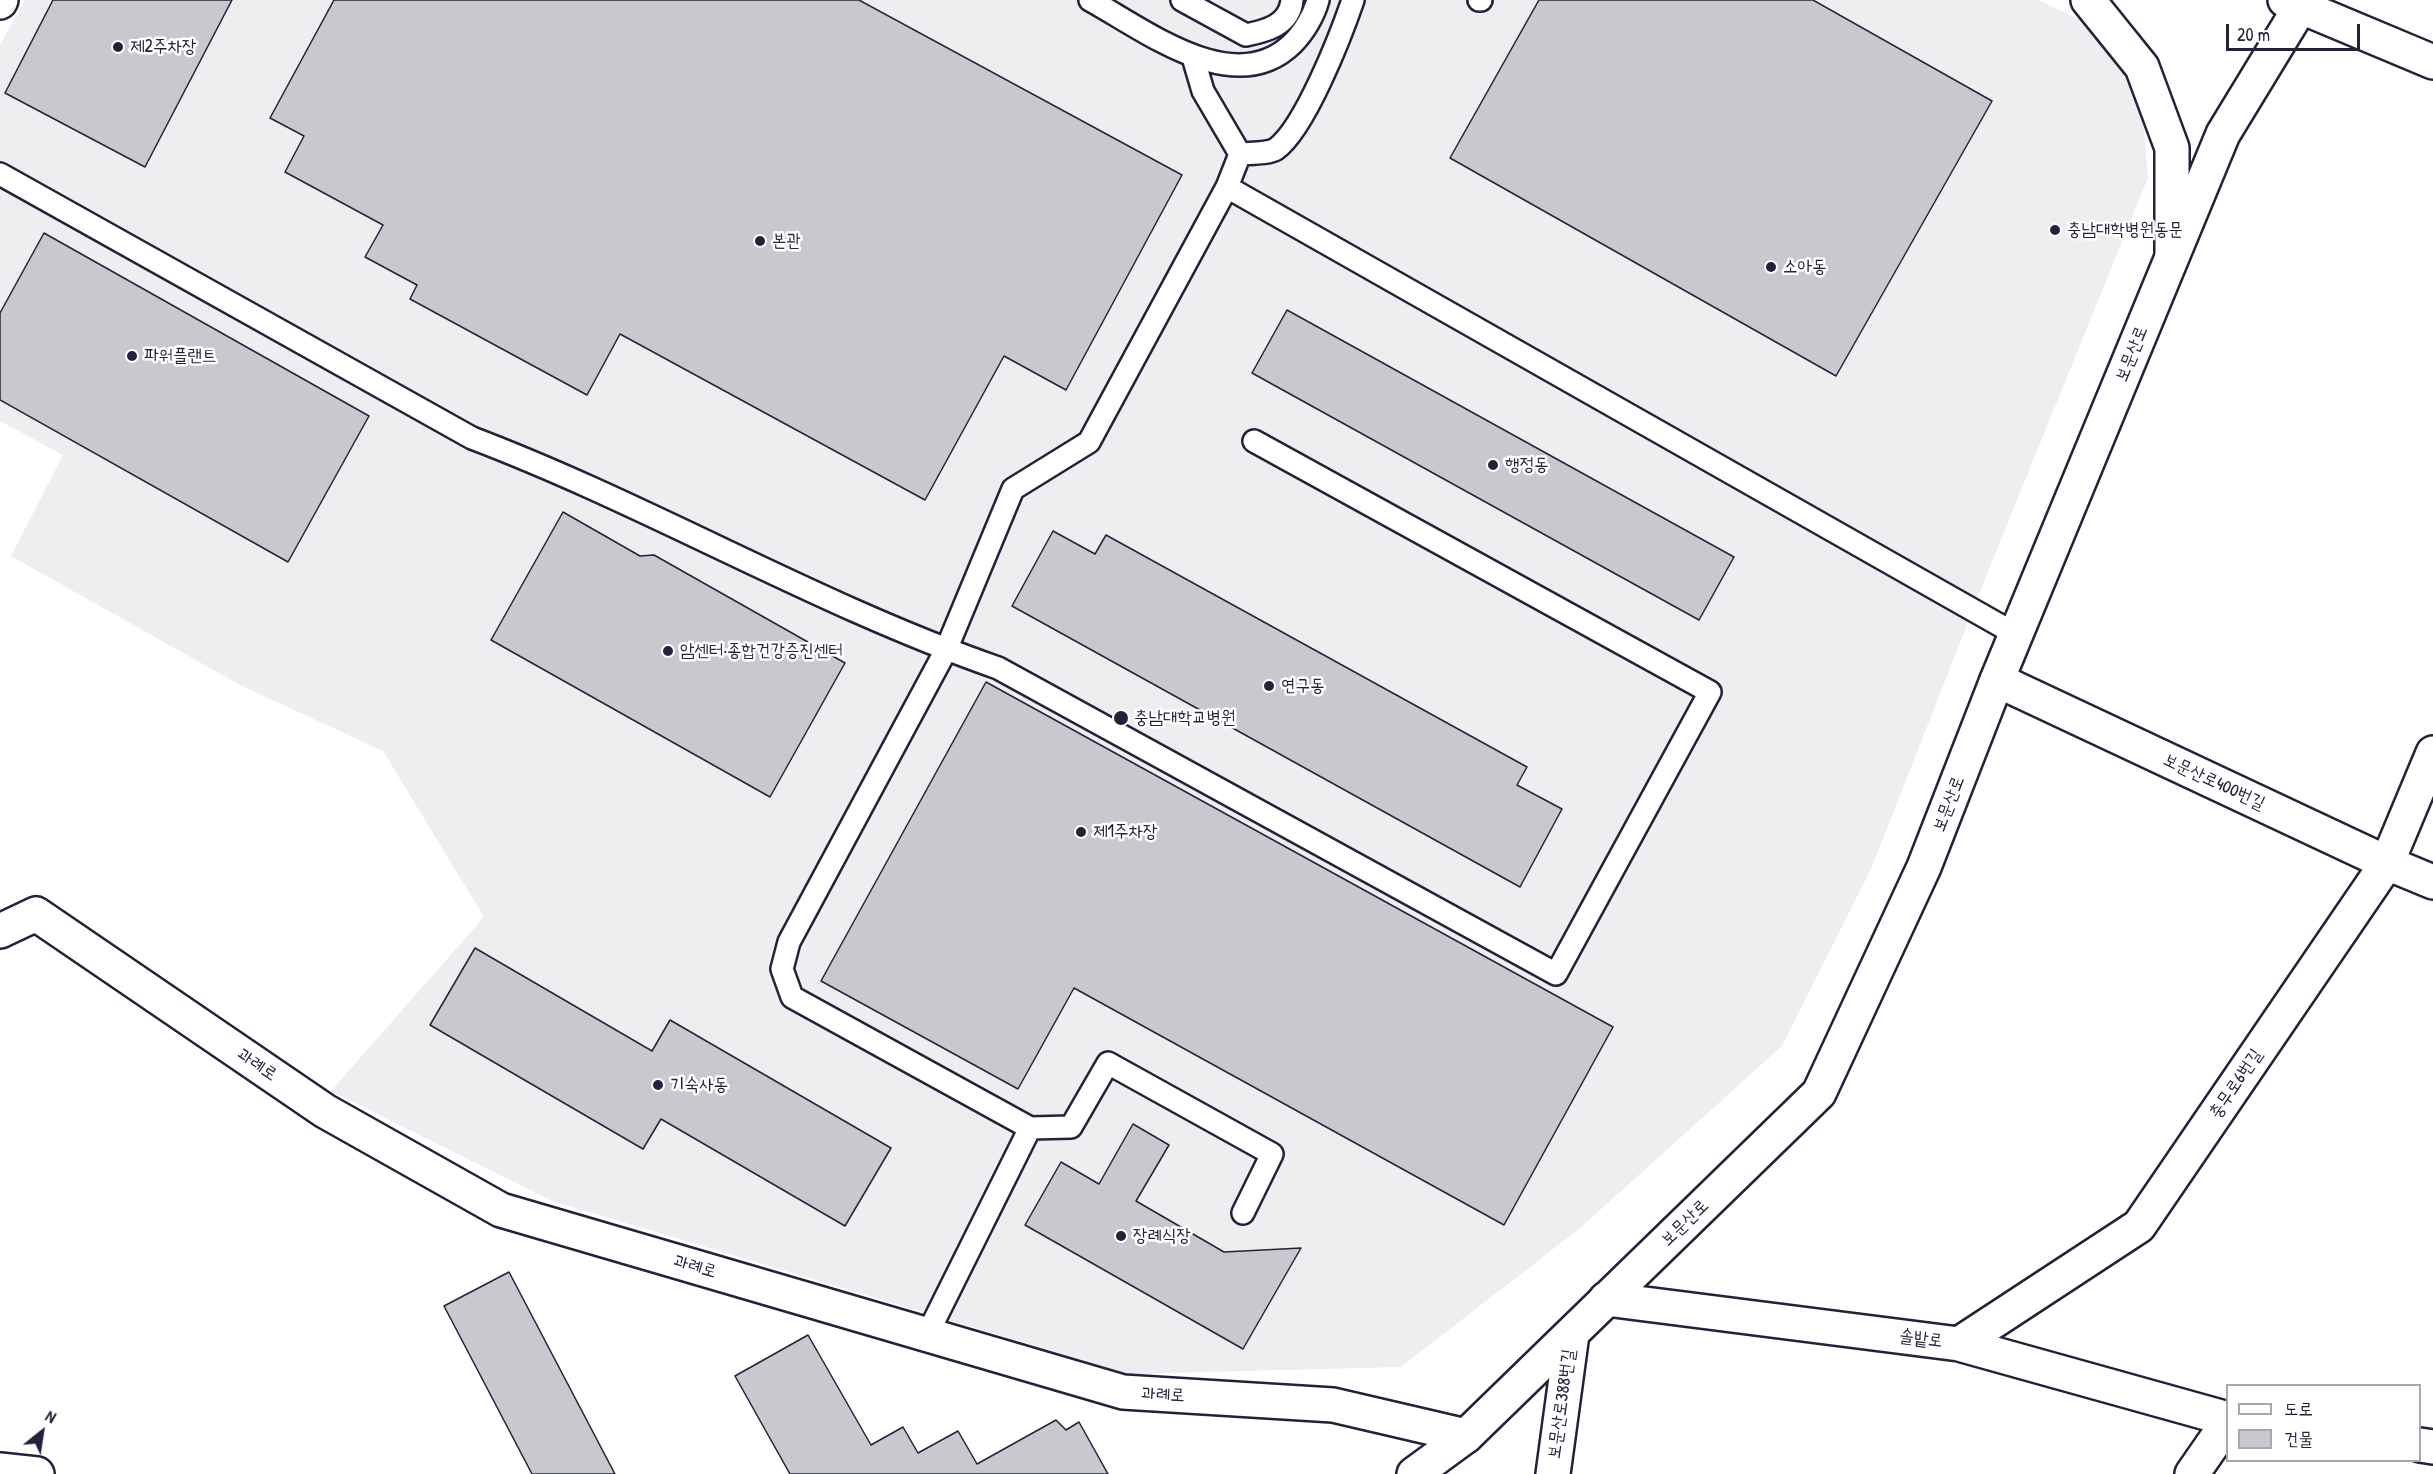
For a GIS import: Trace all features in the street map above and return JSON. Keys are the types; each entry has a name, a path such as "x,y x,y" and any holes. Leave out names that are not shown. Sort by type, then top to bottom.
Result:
{"street":[{"path":"2088,0 2142,67 2172,148 2172,256"},
{"path":"2298,2 2433,62"},
{"name":"보문산로","path":"1414,1474 1466,1436 1819,1093 1924,867 1997,680 2223,134 2298,2"},
{"name":"보문산로400번길","path":"1997,680 2387,863 2433,882"},
{"name":"충무로6번길","path":"1959,1344 2139,1226 2387,863 2433,753"},
{"name":"과례로","path":"0,931 36,914 325,1111 501,1210 1123,1392 1333,1405 1466,1436"},
{"name":"솔밭로","path":"1606,1299 1959,1344 2226,1419"},
{"name":"보문산로388번길","path":"1553,1474 1572,1334"},
{"path":"2192,1474 2226,1423"},
{"path":"0,1470 37,1474"}],"lane":[{"path":"1090,0 1192,57 1217,64 1247,65 1279,56 1301,35 1318,0"},
{"path":"1182,0 1246,35 1273,30 1292,8 1292,0"},
{"path":"1240,154 1274,150 1294,130 1342,34 1353,0"},
{"path":"1192,57 1203,91 1240,154"},
{"path":"1240,154 1227,187 1089,442 1013,489 946,650 789,942 782,969 792,997 1030,1128 1071,1127 1108,1063 1272,1154 1243,1213"},
{"path":"0,174 472,438 538,463 946,650 998,668 1556,974 1710,692 1254,441"},
{"path":"1227,187 2017,635"},
{"path":"927,1335 1030,1128"}],"shaded area":[{"name":"충남대학교병원","path":"25,0 2038,0 2094,26 2140,84 2148,178 1993,559 1871,869 1782,1046 1579,1229 1401,1367 1129,1374 552,1201 331,1091 484,917 383,751 240,685 11,556 63,455 0,421 0,45"}],"building":[{"name":"제2주차장","path":"53,0 232,0 145,167 5,93"},
{"name":"본관","path":"334,0 859,0 1182,175 1066,390 1004,356 925,500 620,334 587,395 410,299 417,285 365,257 383,225 285,172 304,136 270,118"},
{"name":"소아동","path":"1539,0 1813,0 1992,101 1836,376 1450,158"},
{"name":"파워플랜트","path":"44,233 369,416 288,562 0,400 0,313"},
{"name":"행정동","path":"1287,310 1734,557 1699,620 1252,373"},
{"name":"암센터·종합건강증진센터","path":"563,512 640,556 654,555 845,663 770,797 491,640"},
{"name":"연구동","path":"1053,531 1095,554 1106,535 1527,767 1517,785 1562,809 1520,887 1012,606"},
{"name":"제1주차장","path":"986,682 1613,1027 1504,1225 1074,988 1018,1089 821,981"},
{"name":"기숙사동","path":"475,948 652,1051 670,1020 891,1148 845,1226 661,1119 643,1149 430,1025"},
{"name":"장례식장","path":"1133,1124 1169,1145 1136,1201 1224,1252 1301,1248 1243,1349 1025,1225 1061,1162 1099,1184"},
{"path":"509,1272 615,1474 532,1474 444,1306"},
{"path":"808,1335 871,1445 903,1427 918,1453 958,1431 977,1464 1056,1420 1066,1430 1079,1422 1108,1474 790,1474 735,1376"}],"place":[{"name":"제2주차장","path":"118,47"},
{"name":"충남대학병원동문","path":"2055,230"},
{"name":"본관","path":"760,241"},
{"name":"소아동","path":"1771,267"},
{"name":"파워플랜트","path":"132,356"},
{"name":"행정동","path":"1493,465"},
{"name":"암센터·종합건강증진센터","path":"668,651"},
{"name":"연구동","path":"1269,686"},
{"name":"충남대학교병원","path":"1121,718"},
{"name":"제1주차장","path":"1081,832"},
{"name":"기숙사동","path":"658,1085"},
{"name":"장례식장","path":"1121,1236"}]}
